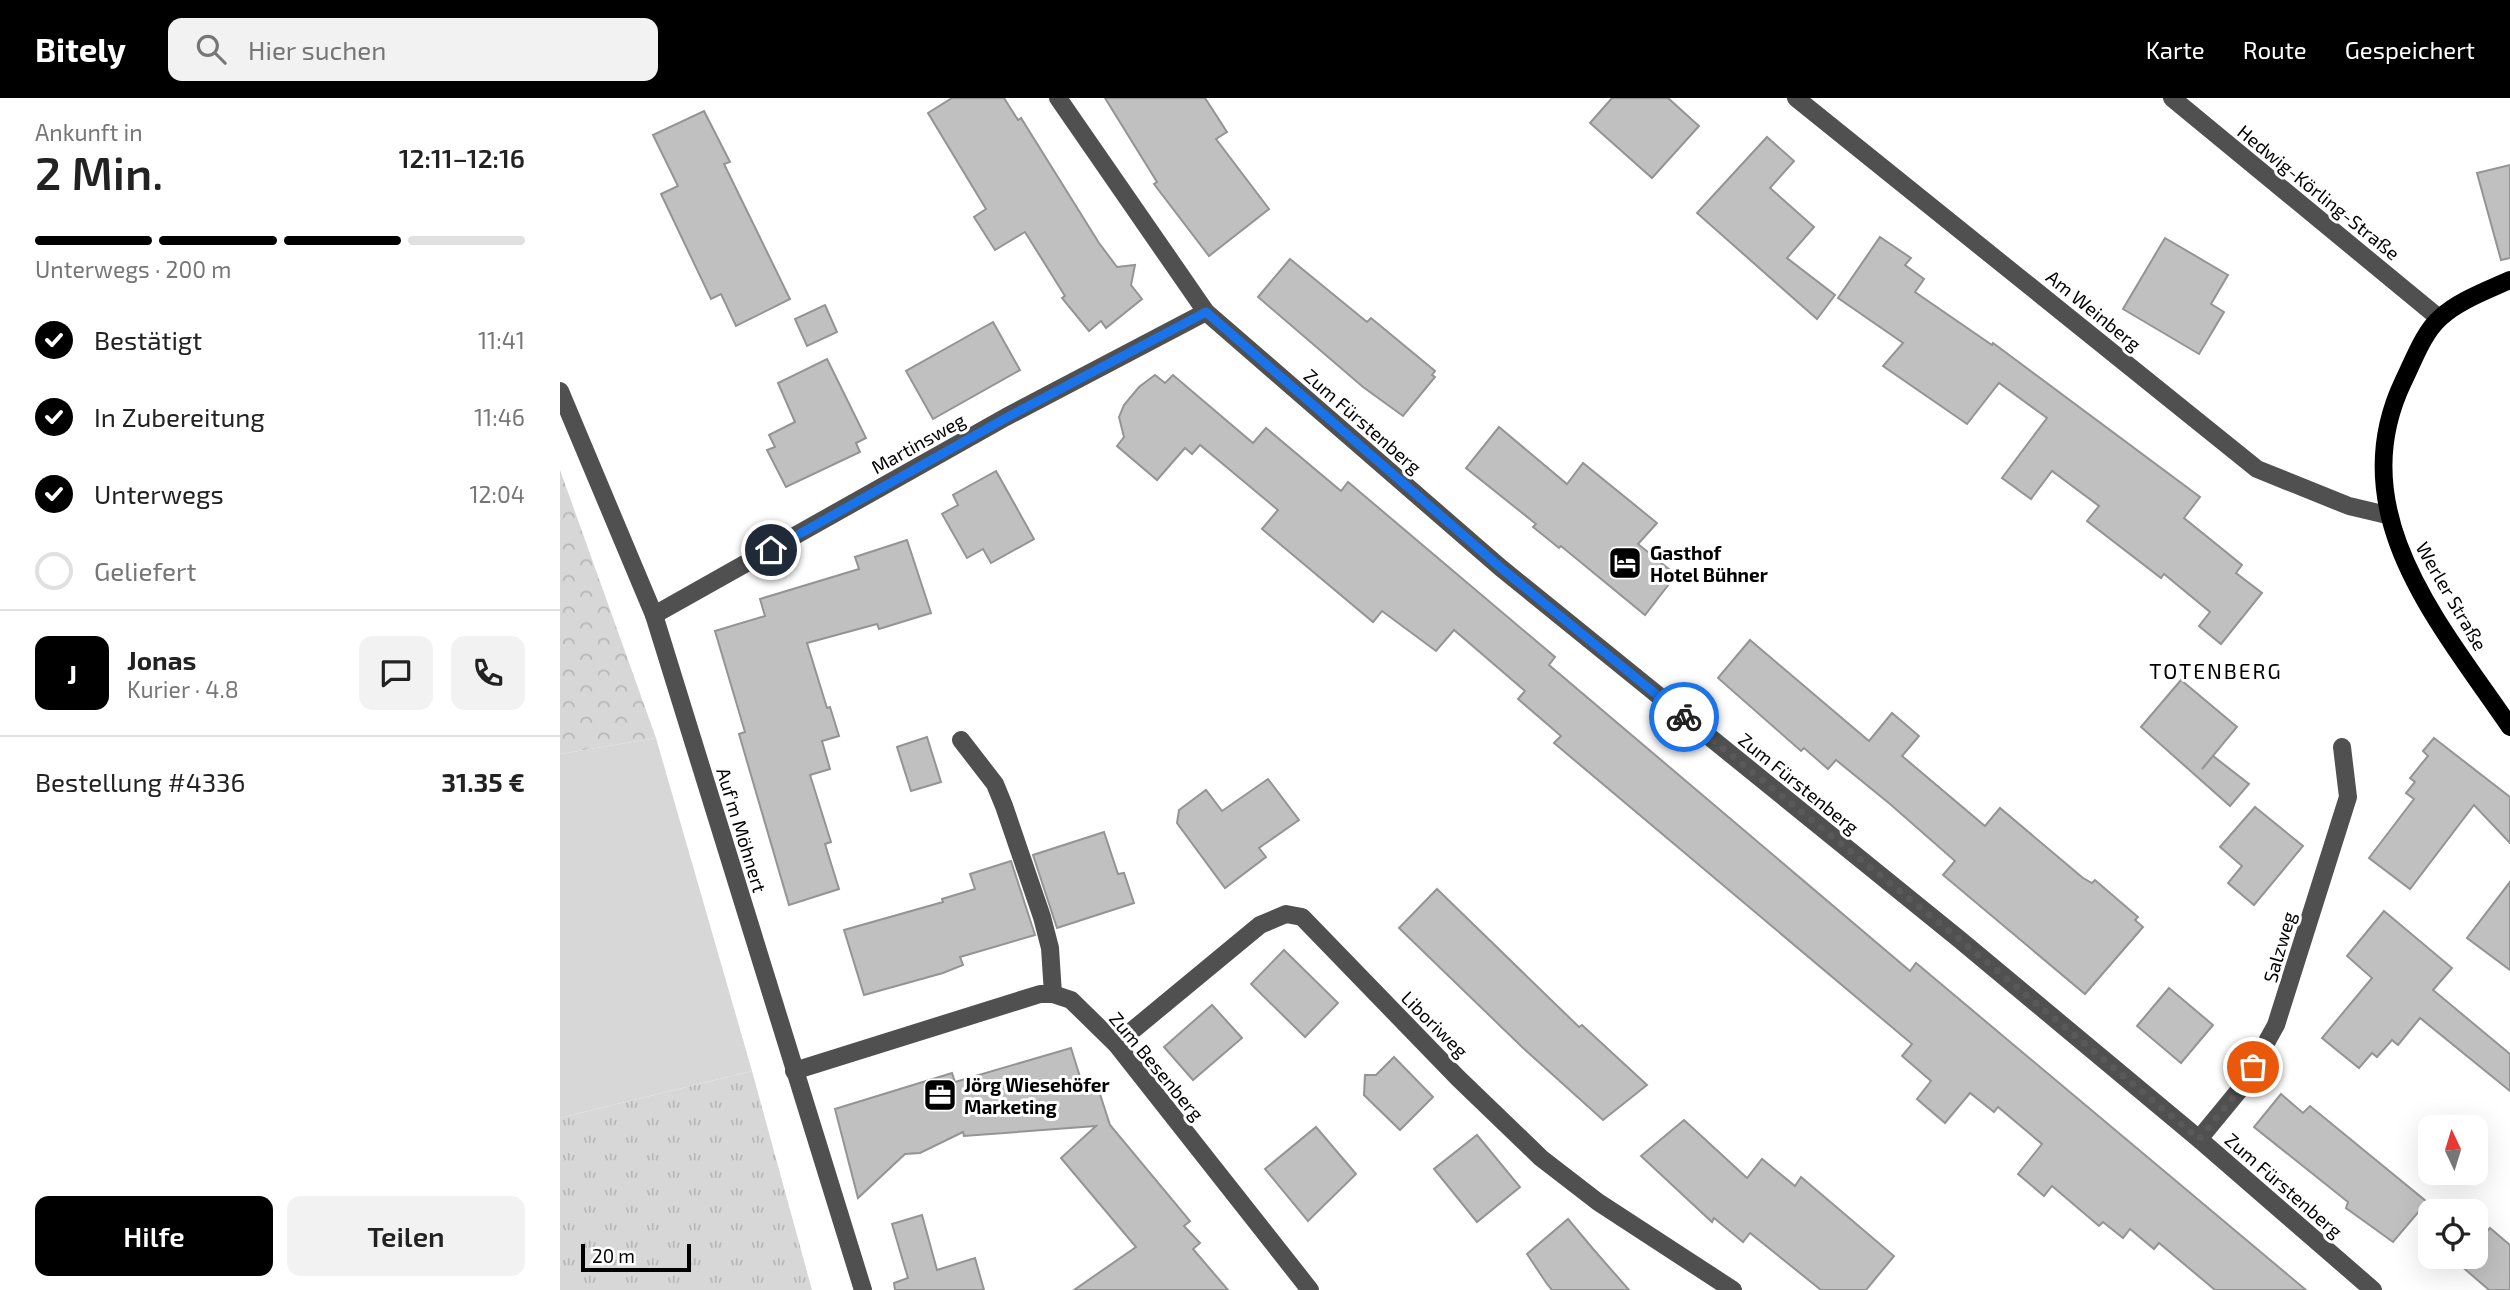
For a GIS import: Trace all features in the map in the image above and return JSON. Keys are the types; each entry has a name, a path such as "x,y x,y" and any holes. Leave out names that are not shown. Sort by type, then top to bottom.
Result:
{"main road":[{"name":"Werler Straße","path":"2510,280 2440,318 2417,353 2394,401 2382,454 2387,515 2403,558 2436,617 2510,727"}],"street":[{"name":"Zum Fürstenberg","path":"1058,98 1206,312 1501,568 1959,939 2199,1139 2373,1290"},
{"name":"Am Weinberg","path":"1796,98 2257,469 2348,506 2387,515"},
{"name":"Hedwig-Körling-Straße","path":"2172,98 2440,318"},
{"name":"Martinsweg","path":"654,615 1006,418 1206,312"},
{"name":"Auf'm Möhnert","path":"560,391 654,615 863,1290"},
{"path":"794,1071 1040,994 1053,994 1050,948 1042,917 1004,806 995,784 961,740"},
{"name":"Salzweg","path":"2199,1139 2241,1088 2276,1025 2348,797 2342,747"},
{"name":"Liboriweg","path":"1116,1044 1260,925 1286,914 1302,917 1541,1158 1598,1202 1733,1290"},
{"name":"Zum Besenberg","path":"1053,994 1071,1000 1116,1044 1310,1290"}],"green space":[{"path":"560,470 656,738 560,754"},
{"path":"656,738 752,1071 560,1118 560,754"},
{"path":"752,1071 812,1290 560,1290 560,1118"}],"building":[{"path":"952,98 1004,98 1018,120 1021,118 1099,243 1117,267 1135,265 1131,285 1142,299 1106,328 1101,321 1089,331 1062,298 1065,296 1025,232 995,250 974,217 986,209 928,113"},
{"path":"1105,98 1205,98 1227,132 1216,139 1269,209 1209,256 1154,184 1157,182"},
{"path":"1612,98 1668,98 1699,126 1652,178 1590,123"},
{"path":"704,111 730,162 724,164 790,299 736,326 721,294 711,299 661,194 678,186 653,135"},
{"path":"1767,137 1794,161 1770,188 1814,227 1787,258 1835,295 1817,319 1697,213"},
{"path":"2510,165 2510,258 2501,260 2477,173"},
{"path":"1880,237 1911,258 1905,265 1924,279 1915,292 1992,345 1993,343 2200,497 2184,518 2242,565 2236,573 2262,593 2221,644 2199,626 2210,612 2164,574 2161,578 2087,521 2099,506 2052,471 2031,499 2002,478 2047,418 1999,383 1967,424 1883,366 1903,343 1838,298"},
{"path":"2165,238 2228,275 2211,304 2224,312 2199,354 2123,309"},
{"path":"1290,259 1367,322 1371,318 1435,371 1432,375 1435,377 1403,416 1363,387 1258,297"},
{"path":"825,305 837,332 807,346 795,319"},
{"path":"993,322 1020,370 933,419 906,371"},
{"path":"827,359 866,438 856,443 860,452 786,487 767,450 775,447 769,435 795,422 778,383"},
{"path":"1155,375 1165,383 1173,375 1253,443 1266,428 1341,491 1348,482 1555,657 1549,665 1910,971 1916,963 2306,1290 2215,1290 2159,1243 2154,1249 2130,1229 2123,1238 2103,1222 2099,1226 2052,1186 2044,1196 2018,1174 2042,1144 1998,1107 1994,1112 1970,1093 1945,1123 1917,1099 1931,1081 1902,1056 1912,1044 1554,743 1561,736 1518,699 1525,691 1454,630 1436,651 1382,611 1373,622 1262,529 1278,510 1200,445 1192,454 1185,448 1157,480 1117,446 1124,437 1119,417 1124,405 1139,387"},
{"path":"1499,427 1567,484 1583,463 1657,523 1638,544 1676,575 1645,615 1561,546 1559,548 1533,527 1536,524 1466,468"},
{"path":"996,471 1034,539 991,563 983,549 967,558 942,514 958,505 953,495"},
{"path":"907,540 931,613 879,629 877,624 807,643 827,708 830,707 839,736 822,741 830,769 810,775 831,842 825,844 839,889 789,905 739,734 745,732 715,631 765,616 760,599 859,569 855,557"},
{"path":"1750,640 1869,741 1892,713 1919,736 1902,756 1985,826 2000,808 2083,878 2092,883 2095,880 2138,917 2135,920 2143,927 2085,994 1943,875 1955,861 1890,804 1836,760 1828,769 1804,748 1801,751 1718,678"},
{"path":"2181,680 2237,727 2202,769 2213,756 2249,784 2230,806 2141,727"},
{"path":"927,737 941,782 911,791 897,747"},
{"path":"2434,738 2510,797 2510,843 2474,805 2410,889 2369,858 2414,799 2406,793 2415,782 2410,778 2428,756 2423,751"},
{"path":"1268,779 1299,820 1259,848 1266,857 1225,888 1177,823 1179,810 1206,790 1222,811"},
{"path":"2255,807 2303,846 2254,905 2228,883 2242,866 2220,847"},
{"path":"1104,832 1118,874 1124,873 1134,903 1057,928 1033,855"},
{"path":"1011,861 1035,935 960,957 963,965 943,973 864,995 844,930 943,902 942,899 975,889 970,874"},
{"path":"2510,882 2510,970 2467,938"},
{"path":"1437,889 1579,1027 1582,1025 1647,1085 1603,1120 1522,1047 1399,928"},
{"path":"2384,911 2452,968 2433,990 2510,1054 2510,1091 2420,1018 2398,1045 2392,1040 2377,1057 2372,1053 2359,1068 2322,1038 2372,978 2347,956"},
{"path":"1284,950 1338,1003 1305,1037 1251,984"},
{"path":"2169,988 2213,1025 2181,1063 2137,1026"},
{"path":"1212,1005 1242,1038 1193,1080 1164,1047"},
{"path":"1071,1048 1085,1093 1098,1088 1110,1125 1190,1221 1184,1226 1200,1243 1193,1249 1228,1290 1074,1290 1136,1247 1061,1158 1096,1126 964,1136 963,1132 920,1153 905,1154 858,1198 835,1109 952,1073 955,1082"},
{"path":"1394,1057 1433,1097 1400,1130 1364,1095 1365,1075 1376,1075"},
{"path":"2281,1094 2303,1113 2310,1106 2423,1199 2418,1199 2418,1213 2393,1242 2346,1208 2348,1202 2254,1127"},
{"path":"1684,1120 1747,1178 1762,1159 1795,1186 1801,1177 1894,1256 1866,1290 1821,1290 1750,1233 1743,1242 1714,1218 1712,1222 1641,1156"},
{"path":"1316,1127 1356,1174 1308,1221 1265,1169"},
{"path":"1477,1135 1520,1187 1477,1222 1434,1169"},
{"path":"922,1215 937,1270 975,1258 984,1290 895,1290 894,1283 908,1278 892,1224"},
{"path":"1568,1219 1629,1290 1552,1290 1527,1254"},
{"path":"2490,1228 2510,1245 2510,1290 2489,1290 2465,1269 2488,1269"}],"way so far":[{"path":"1684,717 1959,939 2199,1139 2241,1088 2253,1067"}],"place":[{"name":"Gasthof Hotel Bühner","path":"1625,563"},
{"name":"Jörg Wiesehöfer Marketing","path":"940,1095"}],"district":[{"name":"TOTENBERG","path":"2216,670"}],"route":[{"path":"771,550 1006,418 1206,312 1501,568 1684,717"}]}
